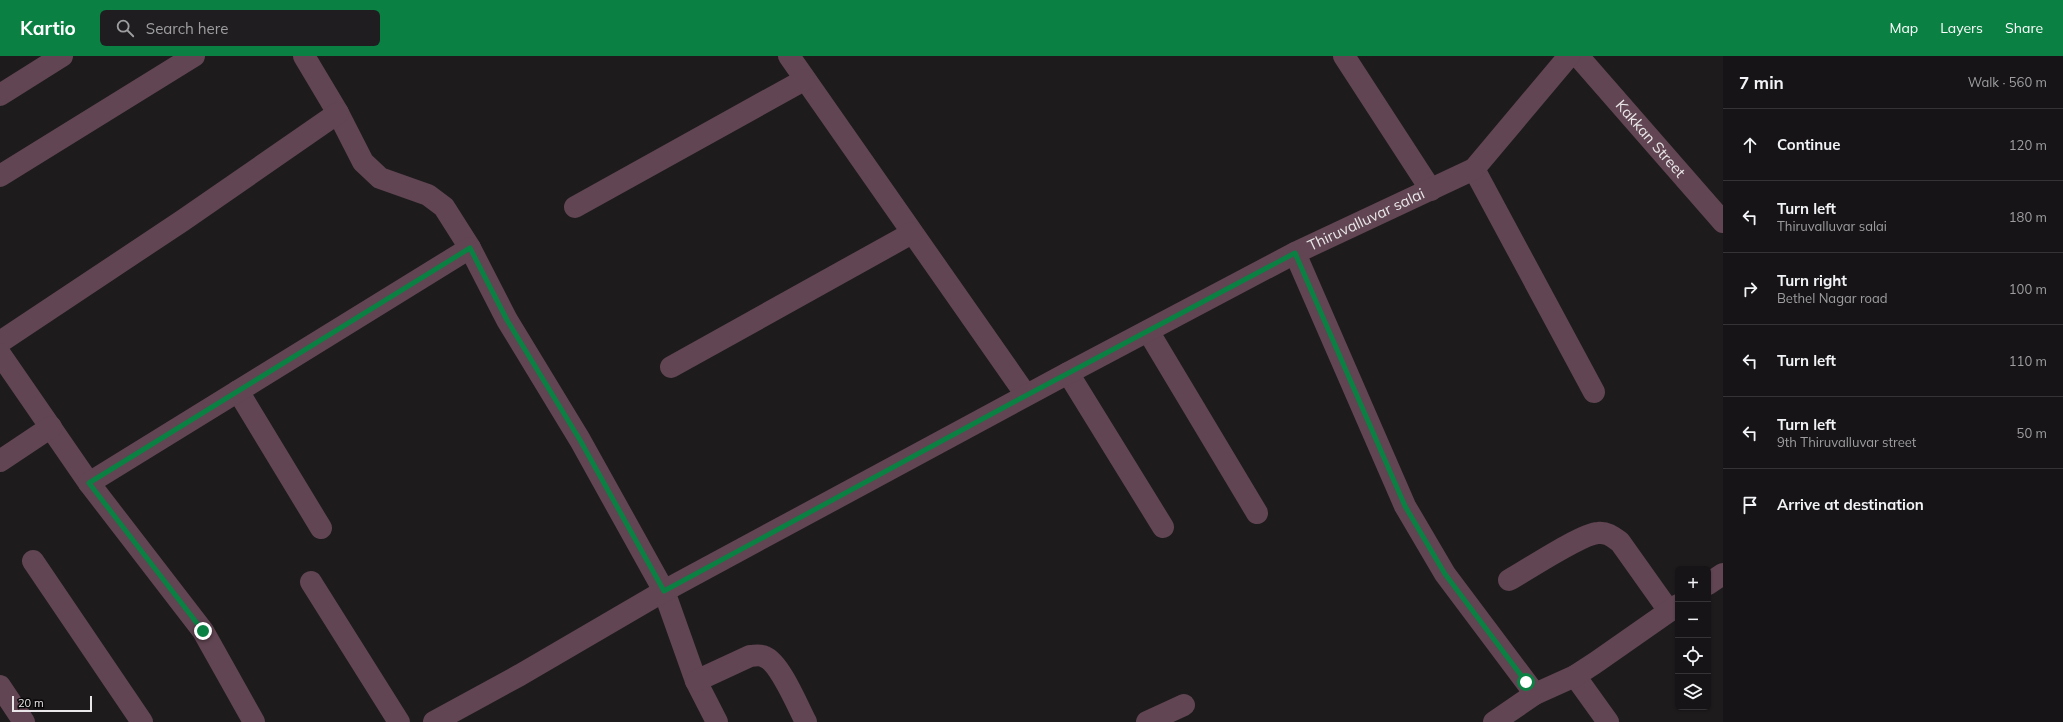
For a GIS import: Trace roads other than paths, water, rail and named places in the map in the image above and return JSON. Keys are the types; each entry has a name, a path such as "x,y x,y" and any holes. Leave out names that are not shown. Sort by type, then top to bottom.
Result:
{"street":[{"path":"0,94 62,56"},
{"path":"0,176 194,56"},
{"path":"304,56 338,113 363,162 380,178 428,195 444,207 470,248 507,320 580,440 664,591 696,681 717,722"},
{"path":"789,56 804,80 1026,395"},
{"path":"1344,56 1431,190"},
{"name":"Thiruvalluvar salai","path":"434,722 520,675 664,591 1026,395 1295,253 1474,169 1569,56"},
{"name":"Kakkan Street","path":"1578,56 1723,222"},
{"path":"575,207 804,80"},
{"path":"0,342 182,221 338,113"},
{"path":"1474,169 1594,392"},
{"path":"671,367 912,233"},
{"path":"89,483 470,248"},
{"path":"1295,253 1405,506 1445,574 1535,694"},
{"path":"1148,331 1257,513"},
{"path":"0,354 89,483 203,631 254,722"},
{"path":"1068,373 1163,527"},
{"path":"238,391 321,528"},
{"path":"0,461 51,427"},
{"path":"1494,722 1535,694 1574,676 1674,608 1620,542 1610,534 1597,533 1581,538 1510,580"},
{"path":"33,561 142,722"},
{"path":"1711,582 1723,574"},
{"path":"311,582 399,722"},
{"path":"696,681 750,656 759,655 766,657 773,663 781,675 806,722"},
{"path":"1574,676 1608,722"},
{"path":"0,686 24,722"},
{"path":"1147,722 1184,705"}]}
